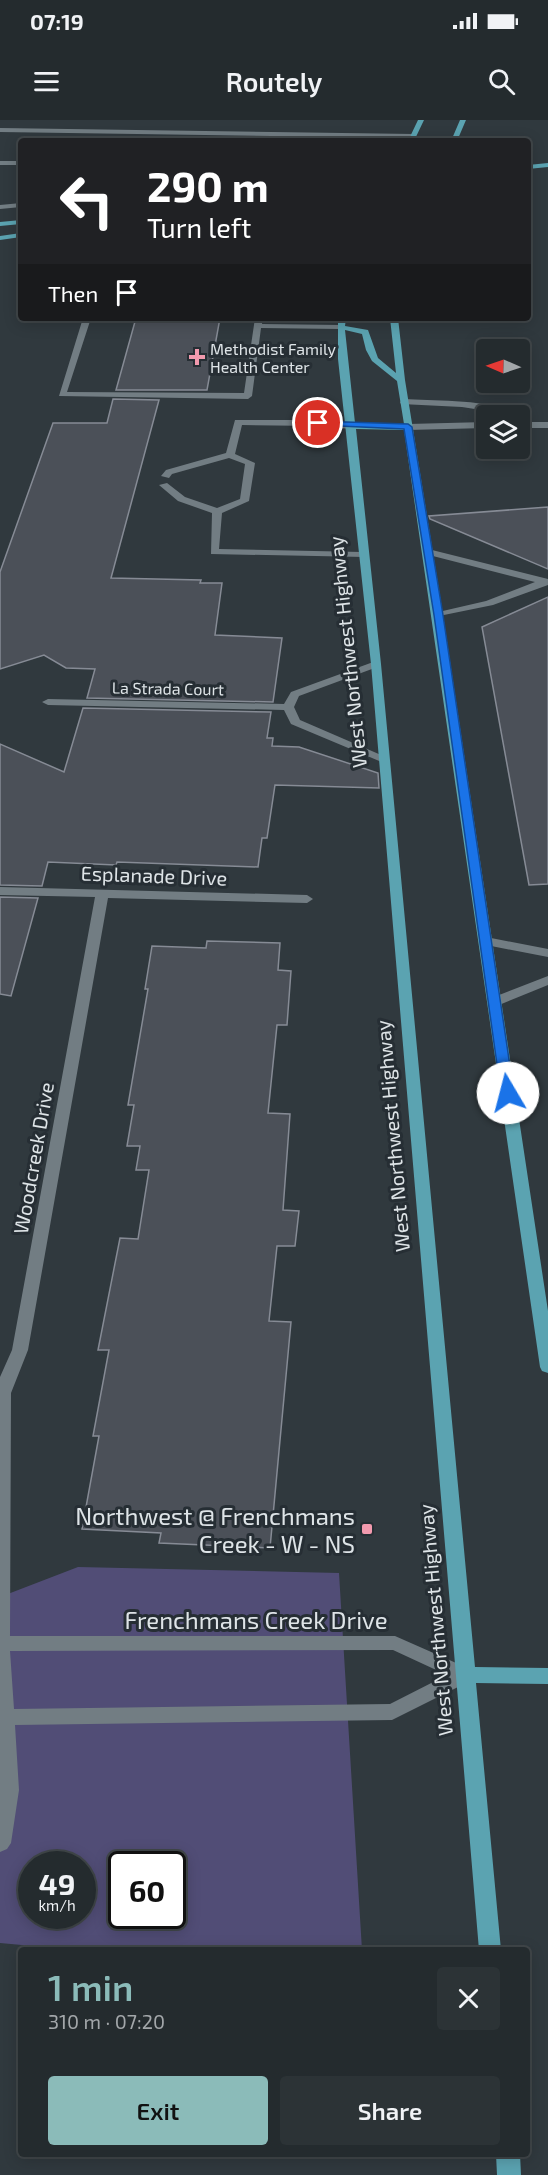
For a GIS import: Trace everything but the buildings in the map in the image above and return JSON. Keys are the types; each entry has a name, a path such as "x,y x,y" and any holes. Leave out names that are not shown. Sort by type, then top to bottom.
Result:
{"main road":[{"path":"412,138 421,120"},
{"path":"455,138 463,120"},
{"path":"531,167 548,165"},
{"path":"0,225 18,222"},
{"path":"0,238 18,235"},
{"path":"394,321 404,402 429,552 548,1367"},
{"path":"341,322 365,332 369,339 370,352 380,366 401,380"},
{"name":"West Northwest Highway","path":"341,322 362,555 376,664 490,1947"},
{"path":"351,426 408,427"},
{"path":"465,1675 548,1676"},
{"path":"507,2157 509,2175"}],"street":[{"path":"0,130 339,134 397,138"},
{"path":"337,138 339,134"},
{"path":"0,163 18,163"},
{"path":"0,207 18,205"},
{"path":"86,321 62,394 248,396 259,322 341,322"},
{"path":"404,402 476,406"},
{"path":"472,406 476,409"},
{"path":"530,420 546,425"},
{"path":"230,455 238,422 318,423 351,426"},
{"path":"408,427 476,425"},
{"path":"530,425 546,425"},
{"path":"230,455 250,463 244,501 217,511 185,501 170,492 165,481 169,472 230,455"},
{"path":"217,511 214,552 362,555"},
{"path":"429,552 546,582"},
{"path":"438,615 489,603 546,582"},
{"path":"376,664 295,694 288,707 295,722 384,760"},
{"name":"La Strada Court","path":"48,702 288,707"},
{"name":"Esplanade Drive","path":"0,891 307,899"},
{"name":"Woodcreek Drive","path":"0,1844 9,1790 0,1644 1,1394 21,1350 102,893"},
{"path":"486,941 548,953"},
{"path":"494,1002 548,980"},
{"name":"Frenchmans Creek Drive","path":"0,1644 395,1643 465,1675"},
{"path":"3,1717 392,1712 465,1675"}],"shaded area":[{"path":"78,1567 339,1573 362,1947 43,1947 0,1943 0,1597"}],"place":[{"name":"Methodist Family Health Center","path":"197,357"},
{"name":"Northwest @ Frenchmans Creek - W - NS","path":"367,1529"}],"route":[{"path":"318,423 408,427 421,501 508,1093"}]}
